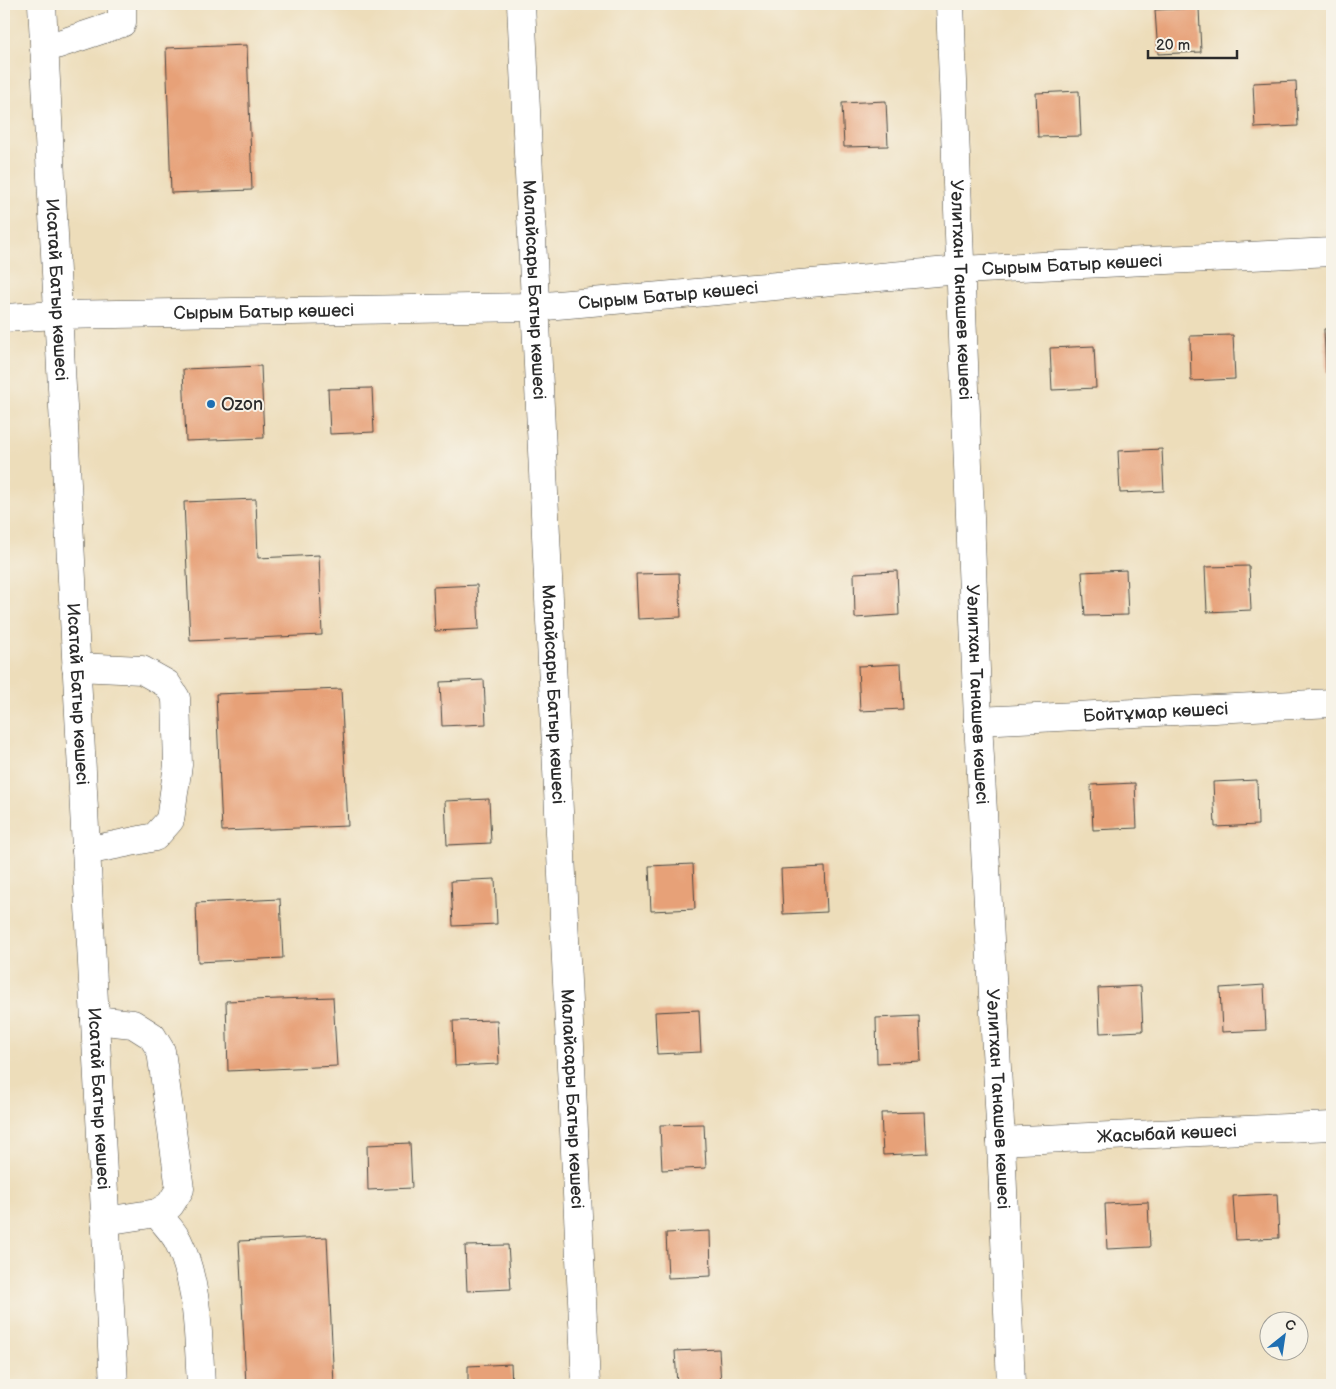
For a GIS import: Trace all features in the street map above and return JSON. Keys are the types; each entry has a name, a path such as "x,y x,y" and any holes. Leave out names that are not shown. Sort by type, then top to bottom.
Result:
{"street":[{"name":"Исатай Батыр көшесі","path":"42,4 114,1385"},
{"path":"44,49 122,23 122,4"},
{"name":"Малайсары Батыр көшесі","path":"521,4 586,1385"},
{"name":"Уәлитхан Танашев көшесі","path":"950,4 978,722 1001,1141 1012,1385"},
{"name":"Сырым Батыр көшесі","path":"4,318 58,315 534,307 960,270 1332,252"},
{"path":"76,667 142,670 166,684 176,698 178,765 170,820 155,837 86,851"},
{"name":"Бойтұмар көшесі","path":"978,722 1332,703"},
{"path":"95,1020 133,1024 152,1036 161,1051 180,1189 170,1205 157,1213 105,1221"},
{"name":"Жасыбай көшесі","path":"1001,1141 1332,1126"},
{"path":"157,1213 177,1238 187,1264 196,1310 201,1385"}],"building":[{"path":"1199,8 1201,52 1158,54 1155,10"},
{"path":"247,45 252,190 171,193 166,48"},
{"path":"1296,81 1298,126 1255,128 1253,83"},
{"path":"1079,91 1081,136 1038,137 1036,93"},
{"path":"886,101 888,146 844,147 842,103"},
{"path":"1332,328 1332,373 1326,373 1324,329"},
{"path":"1233,335 1235,379 1191,381 1190,336"},
{"path":"1094,346 1096,388 1052,390 1050,348"},
{"path":"261,366 264,438 186,441 183,369"},
{"path":"372,388 374,432 330,434 328,389"},
{"path":"1162,449 1164,491 1120,493 1118,451"},
{"path":"256,499 258,558 319,555 322,635 190,641 184,502"},
{"path":"1249,566 1251,610 1207,612 1205,567"},
{"path":"1126,570 1128,615 1085,616 1082,572"},
{"path":"897,571 899,615 855,618 854,573"},
{"path":"679,573 681,617 638,619 636,574"},
{"path":"477,585 479,629 435,631 433,587"},
{"path":"901,664 903,709 860,711 858,666"},
{"path":"484,680 486,724 442,726 440,682"},
{"path":"341,689 348,826 222,831 216,694"},
{"path":"1257,780 1258,825 1215,827 1213,782"},
{"path":"1135,783 1137,828 1093,830 1091,785"},
{"path":"489,799 491,843 447,845 445,801"},
{"path":"693,864 695,909 651,911 649,866"},
{"path":"825,867 827,912 783,914 781,869"},
{"path":"495,879 497,924 453,926 451,881"},
{"path":"280,899 283,958 198,962 196,903"},
{"path":"1264,985 1266,1030 1222,1032 1220,988"},
{"path":"1141,986 1143,1031 1100,1033 1098,988"},
{"path":"333,997 337,1066 228,1071 226,1001"},
{"path":"699,1010 701,1052 657,1054 655,1012"},
{"path":"919,1016 921,1061 877,1063 876,1018"},
{"path":"497,1020 499,1064 455,1066 453,1021"},
{"path":"925,1112 927,1153 883,1155 881,1113"},
{"path":"704,1124 706,1168 662,1170 660,1125"},
{"path":"410,1143 412,1188 368,1190 367,1145"},
{"path":"1277,1194 1279,1238 1236,1240 1233,1196"},
{"path":"1148,1202 1150,1247 1107,1249 1105,1204"},
{"path":"710,1231 711,1276 668,1278 666,1233"},
{"path":"327,1237 334,1385 246,1385 239,1241"},
{"path":"508,1245 511,1289 467,1291 465,1246"},
{"path":"719,1349 721,1385 677,1385 675,1351"},
{"path":"511,1364 512,1385 468,1385 468,1366"}],"place":[{"name":"Ozon","path":"211,404"}]}
